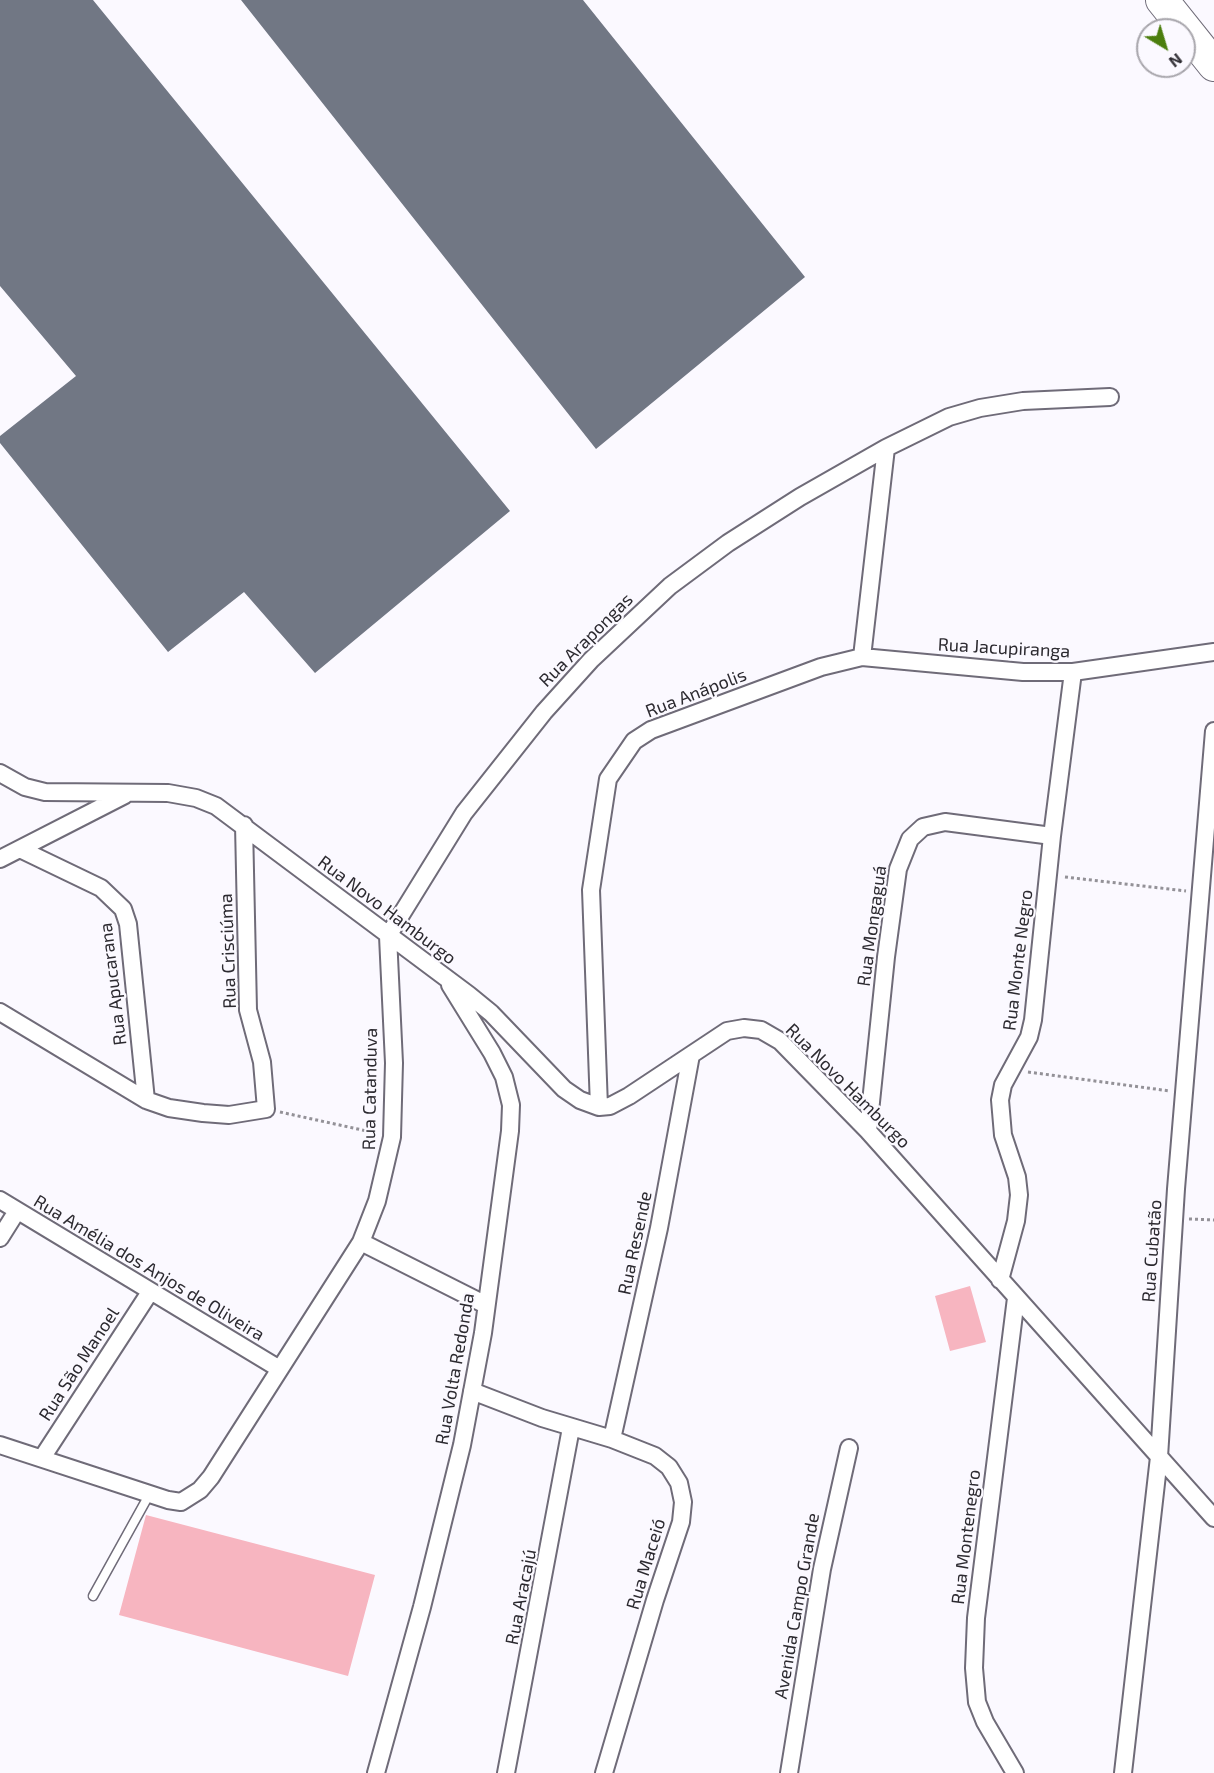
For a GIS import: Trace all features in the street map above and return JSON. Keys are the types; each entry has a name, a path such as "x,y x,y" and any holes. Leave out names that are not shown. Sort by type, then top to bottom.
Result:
{"highway":[{"path":"1162,0 1214,64"}],"street":[{"name":"Rua Arapongas","path":"388,936 464,813 544,712 591,660 670,586 728,543 800,497 886,448 949,417 980,408 1023,401 1110,397"},
{"path":"862,657 886,448"},
{"name":"Rua Jacupiranga","path":"862,657 1023,672 1073,672 1214,652"},
{"name":"Rua Anápolis","path":"599,1107 591,890 608,778 634,741 651,730 821,667 862,657"},
{"name":"Rua Monte Negro","path":"1000,1280 1016,1221 1019,1195 1017,1177 1003,1135 999,1114 1003,1085 1022,1054 1033,1020 1052,836 1073,672"},
{"name":"Rua Cubatão","path":"1123,1773 1159,1457 1183,1093 1214,731"},
{"name":"Rua Novo Hamburgo","path":"0,773 25,787 45,792 168,793 196,798 216,806 491,1013 564,1089 580,1100 599,1107 610,1106 629,1096 728,1031 744,1028 761,1030 780,1041 868,1131 1214,1518"},
{"path":"0,860 129,793"},
{"name":"Rua Mongaguá","path":"868,1131 897,880 903,851 910,839 923,827 945,822 1052,836"},
{"name":"Rua Crisciúma","path":"244,825 248,1010 262,1062 266,1109"},
{"name":"Rua Apucarana","path":"22,850 101,888 123,909 128,924 146,1100"},
{"name":"Rua Catanduva","path":"148,1495 181,1502 200,1490 211,1477 360,1242 377,1201 392,1137 394,1063 388,936"},
{"name":"Rua Volta Redonda","path":"376,1773 422,1606 462,1445 505,1175 510,1105 504,1077 492,1053 446,979"},
{"path":"0,1012 146,1100 169,1108 203,1113 230,1115 266,1109"},
{"name":"Rua Resende","path":"612,1439 659,1228 691,1055"},
{"name":"Rua Amélia dos Anjos de Oliveira","path":"0,1200 278,1368"},
{"path":"0,1238 16,1210"},
{"path":"360,1242 486,1305"},
{"name":"Rua São Manoel","path":"42,1458 150,1292"},
{"name":"Rua Montenegro","path":"1015,1773 985,1722 977,1702 974,1668 976,1618 1016,1298"},
{"name":"Rua Maceió","path":"472,1391 655,1456 669,1467 679,1484 683,1502 681,1522 655,1600 604,1773"},
{"name":"Rua Aracajú","path":"506,1773 572,1428"},
{"path":"0,1445 148,1495"},
{"name":"Avenida Campo Grande","path":"789,1773 822,1569 849,1448"}],"lane":[{"path":"93,1596 148,1495"}],"path":[{"path":"1049,876 1200,892"},
{"path":"1011,1070 1183,1093"},
{"path":"266,1109 392,1137"},
{"path":"1174,1218 1214,1220"}],"shaded area":[{"path":"970,1286 986,1342 950,1351 935,1296"},
{"path":"146,1515 375,1575 348,1676 119,1615"}],"building":[{"path":"0,0 93,0 510,511 315,673 244,592 168,652 0,443 0,436 76,376 0,286"},
{"path":"241,0 583,0 805,277 596,449"}]}
